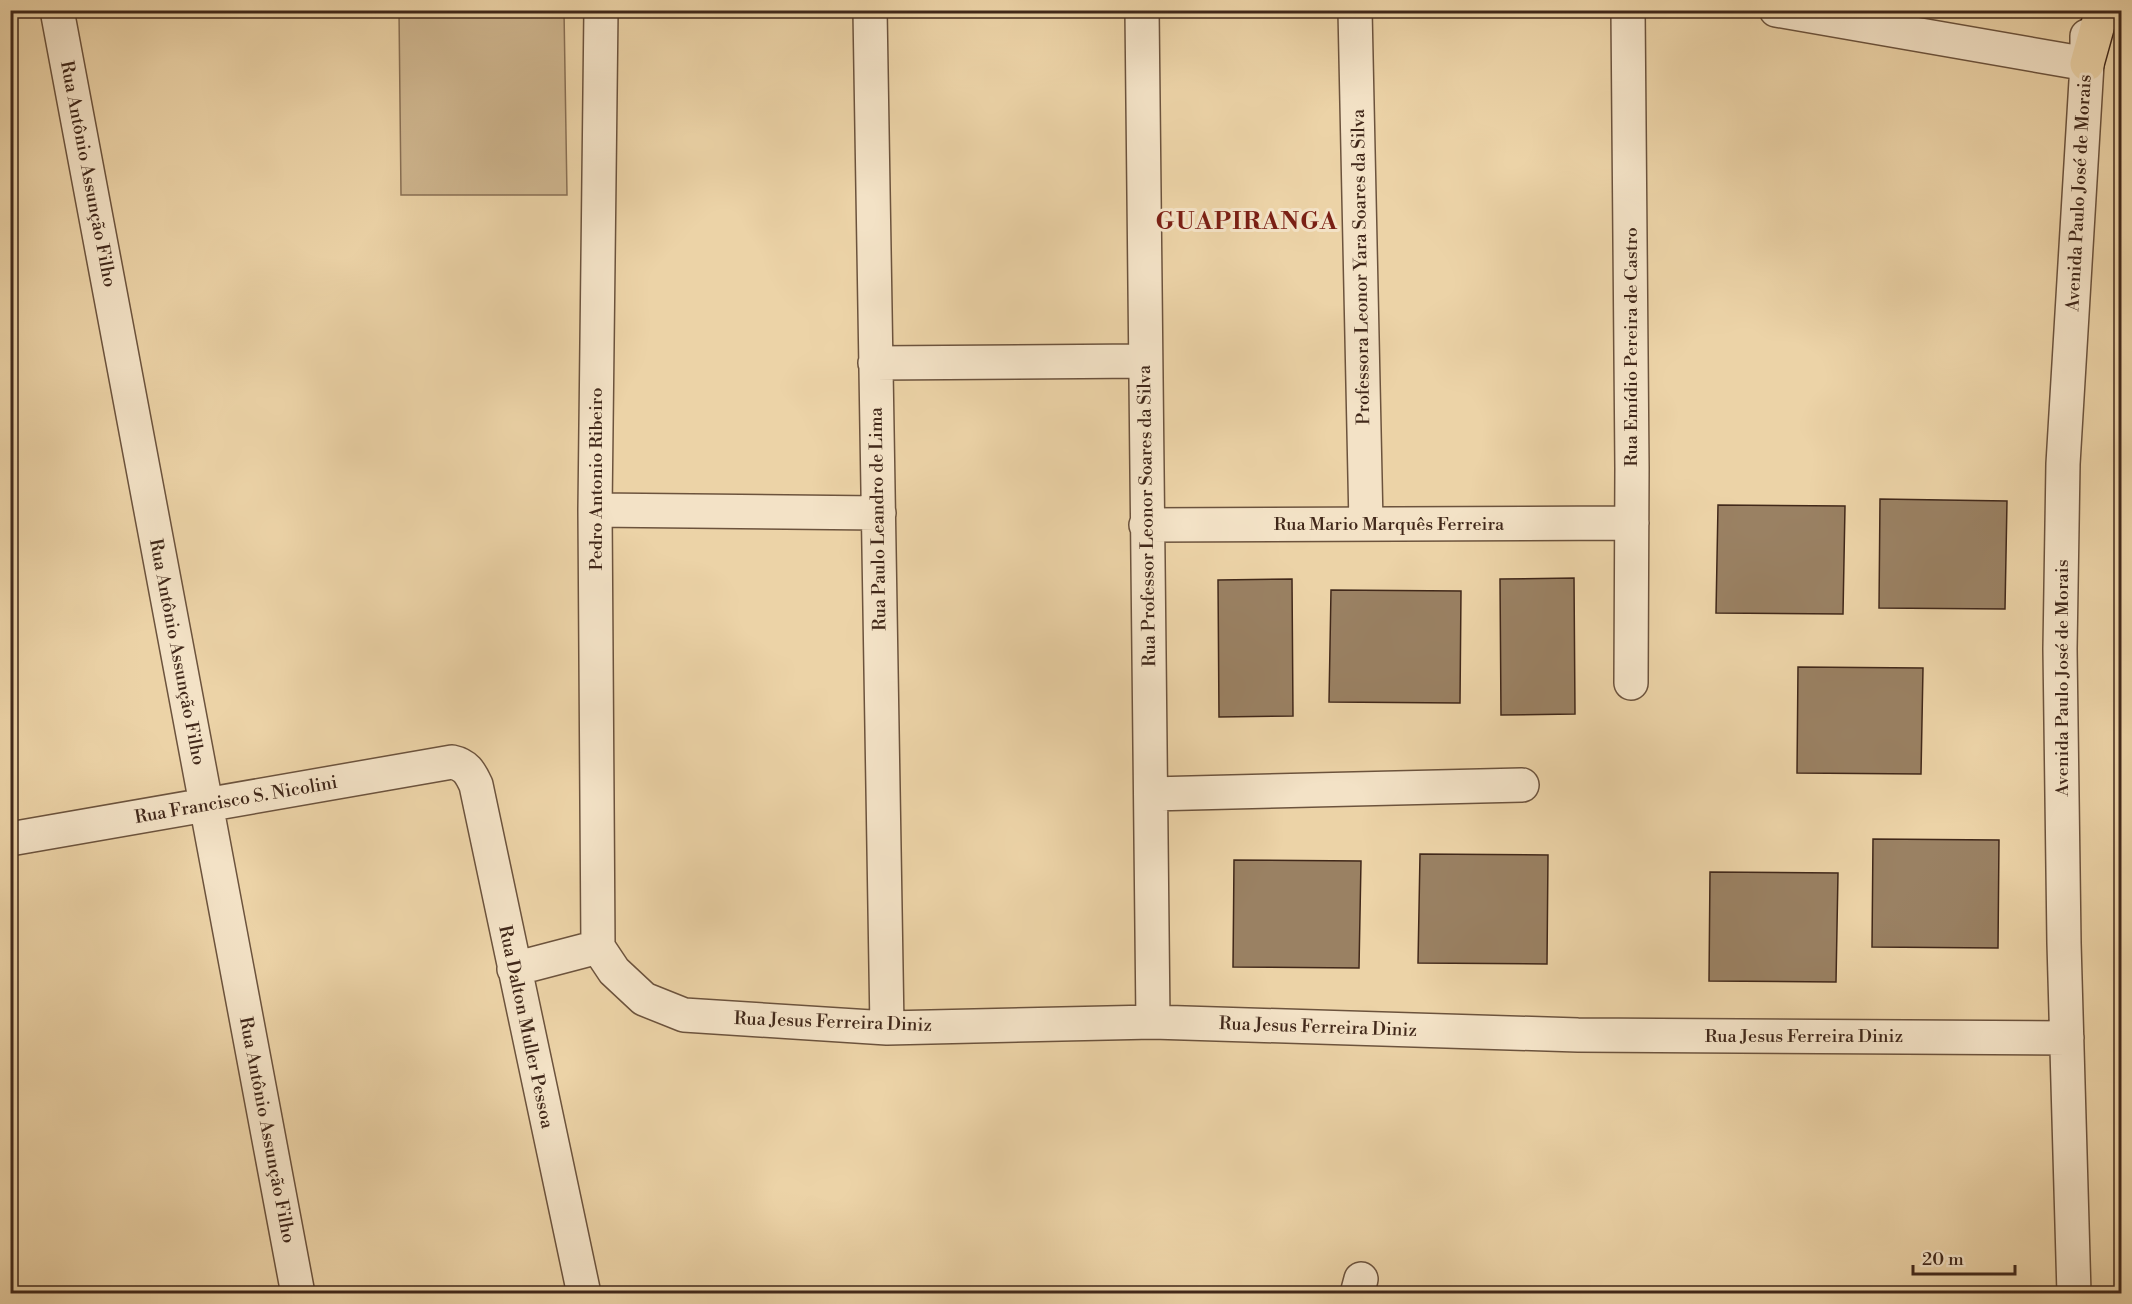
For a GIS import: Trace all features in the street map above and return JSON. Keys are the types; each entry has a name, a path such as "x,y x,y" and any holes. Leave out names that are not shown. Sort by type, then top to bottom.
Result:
{"highway":[{"path":"2087,64 2102,10"}],"street":[{"name":"Rua Antônio Assunção Filho","path":"57,10 298,1293"},
{"name":"Pedro Antonio Ribeiro","path":"598,947 596,510 602,10"},
{"name":"Rua Paulo Leandro de Lima","path":"870,10 887,1028"},
{"name":"Rua Professor Leonor Soares da Silva","path":"1142,10 1153,1022"},
{"name":"Professora Leonor Yara Soares da Silva","path":"1355,10 1366,524"},
{"name":"Rua Emídio Pereira de Castro","path":"1628,10 1631,682"},
{"path":"1776,10 2087,64"},
{"name":"Avenida Paulo José de Morais","path":"2074,1293 2060,649 2063,464 2087,64 2087,10"},
{"path":"875,363 1145,361"},
{"path":"596,510 879,513"},
{"name":"Rua Mario Marquês Ferreira","path":"1146,525 1632,523"},
{"name":"Rua Francisco S. Nicolini","path":"10,839 452,762 461,764"},
{"name":"Rua Dalton Muller Pessoa","path":"461,764 469,771 476,785 584,1293"},
{"path":"1151,794 1522,785"},
{"path":"514,969 598,947"},
{"name":"Rua Jesus Ferreira Diniz","path":"598,947 614,971 644,999 684,1015 887,1028 1153,1022 1578,1035 2067,1038"}],"shaded area":[{"path":"399,11 564,11 567,195 401,195"}],"building":[{"path":"1880,499 2007,501 2005,609 1879,608"},
{"path":"1718,505 1845,506 1843,614 1716,613"},
{"path":"1574,578 1575,714 1501,715 1500,579"},
{"path":"1292,579 1293,716 1219,717 1218,580"},
{"path":"1331,590 1461,591 1460,703 1329,702"},
{"path":"1798,667 1923,668 1921,774 1797,773"},
{"path":"1873,839 1999,840 1998,948 1872,947"},
{"path":"1420,854 1548,855 1547,964 1418,963"},
{"path":"1234,860 1361,861 1359,968 1233,967"},
{"path":"1710,872 1838,873 1836,982 1709,981"}],"district":[{"name":"GUAPIRANGA","path":"1247,222"}]}
